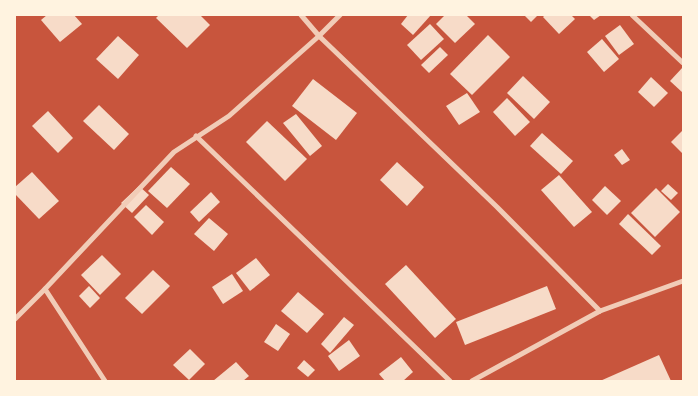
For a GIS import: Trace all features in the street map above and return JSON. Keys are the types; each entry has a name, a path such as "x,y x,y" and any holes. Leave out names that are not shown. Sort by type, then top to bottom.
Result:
{"street":[{"path":"301,15 319,36 497,207 600,311"},
{"path":"15,319 174,152 229,116 340,15"},
{"path":"632,15 683,64"},
{"path":"196,136 450,381"},
{"path":"472,381 600,311 683,281"},
{"path":"45,289 105,381"}],"building":[{"path":"47,15 74,15 82,24 60,42 41,20"},
{"path":"159,15 200,15 210,25 187,48 156,18"},
{"path":"408,15 431,15 413,35 401,24"},
{"path":"445,15 466,15 475,24 455,43 436,24"},
{"path":"524,15 538,15 531,22"},
{"path":"545,15 571,15 575,19 559,34 543,17"},
{"path":"589,15 601,15 594,20"},
{"path":"430,24 444,39 421,60 407,45"},
{"path":"620,25 634,44 619,55 605,36"},
{"path":"488,35 510,57 472,95 450,74"},
{"path":"118,36 139,55 118,79 96,59"},
{"path":"602,39 619,59 604,72 587,52"},
{"path":"440,47 448,55 429,73 421,65"},
{"path":"683,67 683,93 670,81"},
{"path":"523,76 550,102 534,119 507,93"},
{"path":"651,77 668,93 654,107 638,92"},
{"path":"313,79 357,113 336,140 292,106"},
{"path":"467,93 480,112 459,125 446,106"},
{"path":"507,98 530,122 515,136 493,112"},
{"path":"99,105 129,134 114,150 83,121"},
{"path":"48,111 73,138 58,153 32,126"},
{"path":"296,114 322,146 310,156 283,123"},
{"path":"267,121 307,159 285,181 246,142"},
{"path":"683,130 683,154 671,142"},
{"path":"542,133 573,161 561,174 530,146"},
{"path":"622,149 630,160 622,165 614,155"},
{"path":"397,162 424,187 407,206 380,180"},
{"path":"171,167 190,184 167,208 148,191"},
{"path":"32,172 59,201 39,219 15,194 15,187"},
{"path":"559,175 592,212 574,227 541,190"},
{"path":"668,184 678,193 671,200 661,191"},
{"path":"139,186 149,195 132,213 121,203"},
{"path":"605,186 621,201 607,215 592,200"},
{"path":"656,188 680,212 655,237 631,213"},
{"path":"211,192 220,202 199,222 190,212"},
{"path":"146,205 164,222 152,235 134,217"},
{"path":"628,214 661,246 652,255 619,224"},
{"path":"209,218 228,234 214,251 194,234"},
{"path":"102,255 121,274 100,295 81,275"},
{"path":"256,258 270,275 250,291 236,273"},
{"path":"406,265 456,319 435,338 385,284"},
{"path":"153,270 170,286 142,314 125,298"},
{"path":"232,274 243,291 223,304 212,287"},
{"path":"89,286 100,298 90,308 79,296"},
{"path":"547,286 556,309 465,345 456,322"},
{"path":"298,292 324,314 307,333 281,311"},
{"path":"344,317 354,325 330,353 321,344"},
{"path":"276,324 290,334 278,351 264,342"},
{"path":"349,340 360,356 339,371 328,356"},
{"path":"190,349 205,364 189,380 173,365"},
{"path":"659,355 671,381 600,381"},
{"path":"401,357 413,372 403,381 385,381 379,374"},
{"path":"304,360 315,370 308,377 297,368"},
{"path":"236,362 249,376 243,381 213,381"}]}
